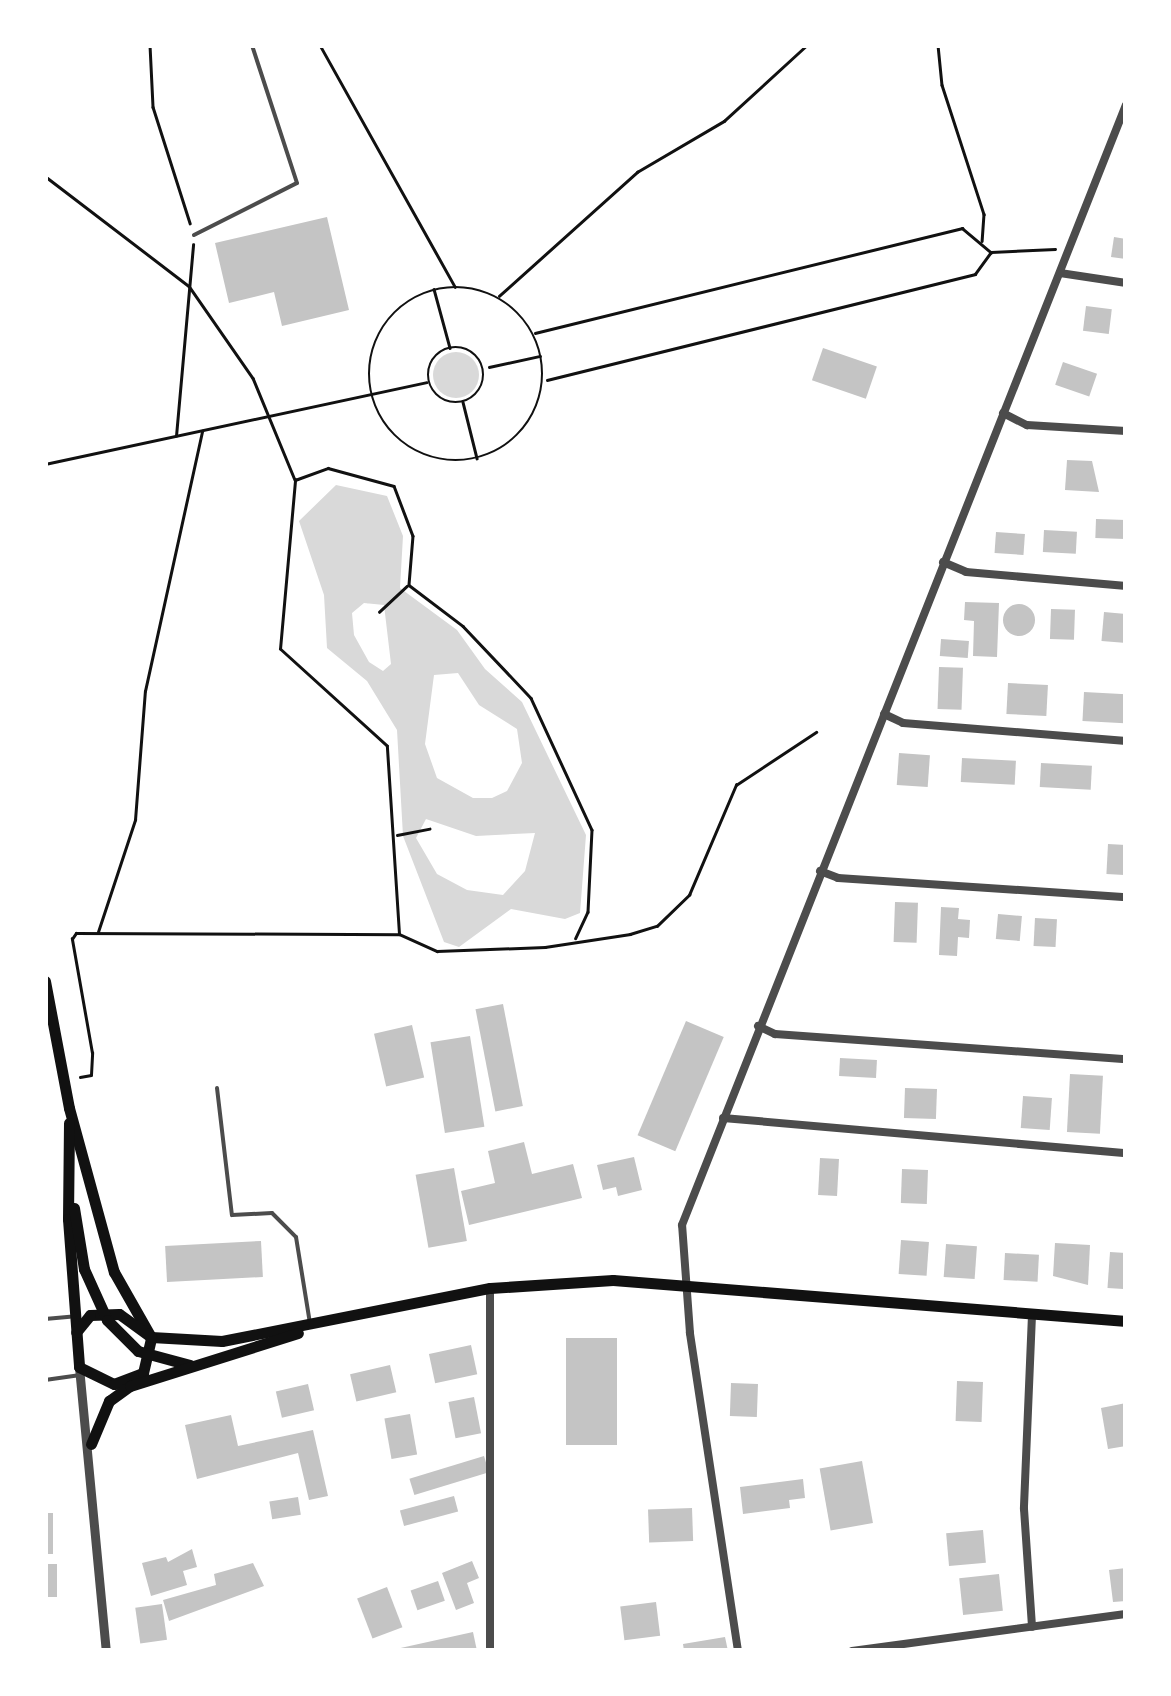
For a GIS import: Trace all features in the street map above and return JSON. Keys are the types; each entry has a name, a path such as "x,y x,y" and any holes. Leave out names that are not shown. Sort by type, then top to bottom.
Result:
{"main road":[{"path":"45,981 69,1108 114,1272 150,1337 150,1356 142,1373 114,1384"},
{"path":"69,1108 79,1371 130,1386"},
{"path":"70,1184 84,1269 102,1312 120,1336 150,1356 181,1366 212,1364"},
{"path":"76,1332 90,1315 102,1312 119,1314 150,1337 222,1341 311,1327 490,1288 613,1280 1122,1322"},
{"path":"90,1444 109,1400 130,1386 212,1364 311,1327"}],"street":[{"path":"738,1651 684,1286 682,1225 1126,106"},
{"path":"1060,272 1126,283"},
{"path":"1003,413 1027,424 1126,431"},
{"path":"944,562 966,572 1126,586"},
{"path":"884,714 903,722 1126,741"},
{"path":"820,871 838,878 1126,897"},
{"path":"758,1026 774,1034 1126,1060"},
{"path":"723,1118 1126,1153"},
{"path":"490,1288 490,1651"},
{"path":"1032,1315 1024,1509 1032,1627"},
{"path":"79,1371 90,1444 106,1651"},
{"path":"852,1651 1126,1614"}],"lane":[{"path":"194,235 296,184 252,45"},
{"path":"217,1088 232,1215 272,1213 296,1236 311,1327"},
{"path":"45,1319 75,1317"},
{"path":"45,1380 79,1371"}],"path":[{"path":"150,45 153,108 194,235 176,436"},
{"path":"320,45 356,98 455,287"},
{"path":"497,297 637,172 724,121 806,45"},
{"path":"938,45 942,85 984,214 982,241"},
{"path":"45,176 189,286 253,378 266,417 296,480 280,649 387,746 396,836 399,934"},
{"path":"535,333 962,228 991,252"},
{"path":"546,381 975,274 991,252 1047,246 1066,255"},
{"path":"455,287 497,297 535,333 542,356 546,381 519,436 477,460 455,462 411,450 380,418 372,394 374,343 388,320 434,289 455,287"},
{"path":"434,289 450,349"},
{"path":"462,401 431,392 426,382 430,363 450,349 471,351 488,368"},
{"path":"488,368 542,356"},
{"path":"462,401 480,388 488,368"},
{"path":"45,464 426,382"},
{"path":"462,401 477,460"},
{"path":"98,933 134,820 145,691 202,431"},
{"path":"296,480 328,468 394,486 412,536 408,585 379,612"},
{"path":"408,585 463,626 531,698 592,830 588,912 576,938"},
{"path":"64,1080 91,1074 72,938 98,933 399,934 437,951 545,948 576,938 630,934 676,914 736,785 816,732"},
{"path":"396,836 429,829"}],"shaded area":[{"path":"456,352 472,359 479,375 472,391 456,398 440,391 433,375 440,359"},
{"path":"336,485 387,496 403,536 400,588 457,630 485,669 522,702 586,835 580,913 565,919 511,909 459,947 444,942 403,836 397,730 367,681 327,648 324,595 299,521","holes":["364,603 384,605 391,664 383,671 369,662 354,635 352,613","458,673 479,705 517,729 522,763 507,791 492,798 473,798 437,778 425,744 434,675","426,819 476,836 535,833 525,871 503,895 467,890 437,874 416,838"]}],"building":[{"path":"327,217 349,310 282,326 274,292 229,303 215,243"},
{"path":"1114,237 1126,239 1126,259 1111,257"},
{"path":"1086,306 1112,309 1109,334 1083,331"},
{"path":"823,348 877,367 866,399 812,380"},
{"path":"1063,362 1097,374 1089,396 1055,385"},
{"path":"1067,460 1092,461 1099,492 1065,490"},
{"path":"1096,519 1126,520 1125,539 1095,538"},
{"path":"1044,530 1077,532 1076,554 1043,552"},
{"path":"996,532 1025,534 1023,555 995,553"},
{"path":"965,602 999,603 997,657 973,656 974,621 964,620"},
{"path":"1019,604 1030,609 1035,620 1030,631 1019,636 1008,631 1003,620 1008,609"},
{"path":"1051,609 1075,610 1074,640 1050,639"},
{"path":"1104,612 1126,614 1123,643 1101,641"},
{"path":"941,639 969,641 968,658 940,656"},
{"path":"939,667 963,668 962,710 938,709"},
{"path":"1008,683 1048,685 1046,716 1006,714"},
{"path":"1084,692 1126,694 1124,723 1082,721"},
{"path":"899,753 930,755 928,787 897,785"},
{"path":"962,758 1016,761 1015,785 961,782"},
{"path":"1041,763 1092,766 1091,790 1040,787"},
{"path":"1108,844 1126,845 1124,875 1106,874"},
{"path":"895,902 918,903 917,943 894,942"},
{"path":"941,907 959,908 958,919 970,920 969,938 958,937 957,956 939,955"},
{"path":"998,914 1022,916 1020,941 996,939"},
{"path":"1035,918 1057,919 1056,947 1034,946"},
{"path":"503,1004 523,1106 495,1111 476,1009"},
{"path":"686,1021 724,1037 675,1151 638,1135"},
{"path":"412,1025 424,1078 386,1086 374,1034"},
{"path":"470,1036 484,1127 445,1133 430,1042"},
{"path":"840,1058 877,1060 876,1078 839,1076"},
{"path":"1070,1074 1103,1076 1100,1134 1067,1132"},
{"path":"905,1088 937,1089 936,1119 904,1118"},
{"path":"1023,1096 1052,1098 1050,1130 1021,1128"},
{"path":"524,1142 532,1174 573,1164 582,1198 469,1225 461,1191 495,1183 488,1151"},
{"path":"634,1157 642,1190 618,1196 616,1187 603,1190 597,1165"},
{"path":"820,1158 839,1159 837,1196 818,1195"},
{"path":"454,1168 467,1241 428,1248 416,1175"},
{"path":"902,1169 928,1170 927,1204 901,1203"},
{"path":"901,1240 929,1242 927,1276 899,1274"},
{"path":"261,1241 263,1277 167,1282 165,1246"},
{"path":"1055,1243 1090,1245 1088,1285 1053,1276"},
{"path":"946,1244 977,1246 975,1279 944,1277"},
{"path":"1110,1252 1126,1253 1123,1289 1107,1288"},
{"path":"1005,1253 1039,1255 1038,1282 1004,1280"},
{"path":"566,1338 617,1338 617,1445 566,1445"},
{"path":"471,1345 477,1374 435,1383 429,1354"},
{"path":"390,1365 396,1392 356,1402 350,1374"},
{"path":"957,1381 983,1382 982,1422 956,1421"},
{"path":"731,1383 758,1384 757,1417 730,1416"},
{"path":"308,1384 314,1410 282,1418 276,1391"},
{"path":"474,1397 481,1433 456,1438 448,1402"},
{"path":"1126,1403 1126,1446 1108,1449 1101,1408"},
{"path":"410,1414 417,1454 392,1459 384,1419"},
{"path":"231,1415 238,1446 313,1430 328,1496 309,1500 298,1453 197,1479 185,1425"},
{"path":"484,1456 489,1472 414,1495 409,1479"},
{"path":"862,1461 873,1523 831,1531 820,1468"},
{"path":"803,1479 805,1498 789,1500 790,1508 743,1514 740,1487"},
{"path":"454,1496 458,1511 404,1526 400,1510"},
{"path":"298,1497 301,1515 272,1519 269,1502"},
{"path":"692,1508 693,1541 649,1543 648,1510"},
{"path":"45,1513 53,1513 53,1554 45,1554"},
{"path":"983,1530 986,1563 949,1566 946,1533"},
{"path":"192,1549 197,1567 183,1571 187,1585 151,1596 142,1563 166,1557 168,1562"},
{"path":"472,1561 479,1578 467,1583 474,1603 456,1610 442,1573"},
{"path":"253,1563 264,1586 169,1621 163,1600 216,1585 214,1574"},
{"path":"45,1564 57,1564 57,1597 45,1597"},
{"path":"1126,1568 1126,1601 1113,1602 1109,1570"},
{"path":"999,1574 1003,1611 963,1615 959,1578"},
{"path":"438,1581 445,1601 417,1610 411,1590"},
{"path":"387,1587 402,1627 373,1639 357,1598"},
{"path":"656,1602 660,1636 624,1640 620,1606"},
{"path":"162,1604 167,1640 140,1643 135,1608"},
{"path":"473,1632 477,1651 396,1649"},
{"path":"725,1637 728,1651 684,1651 683,1644"}]}
